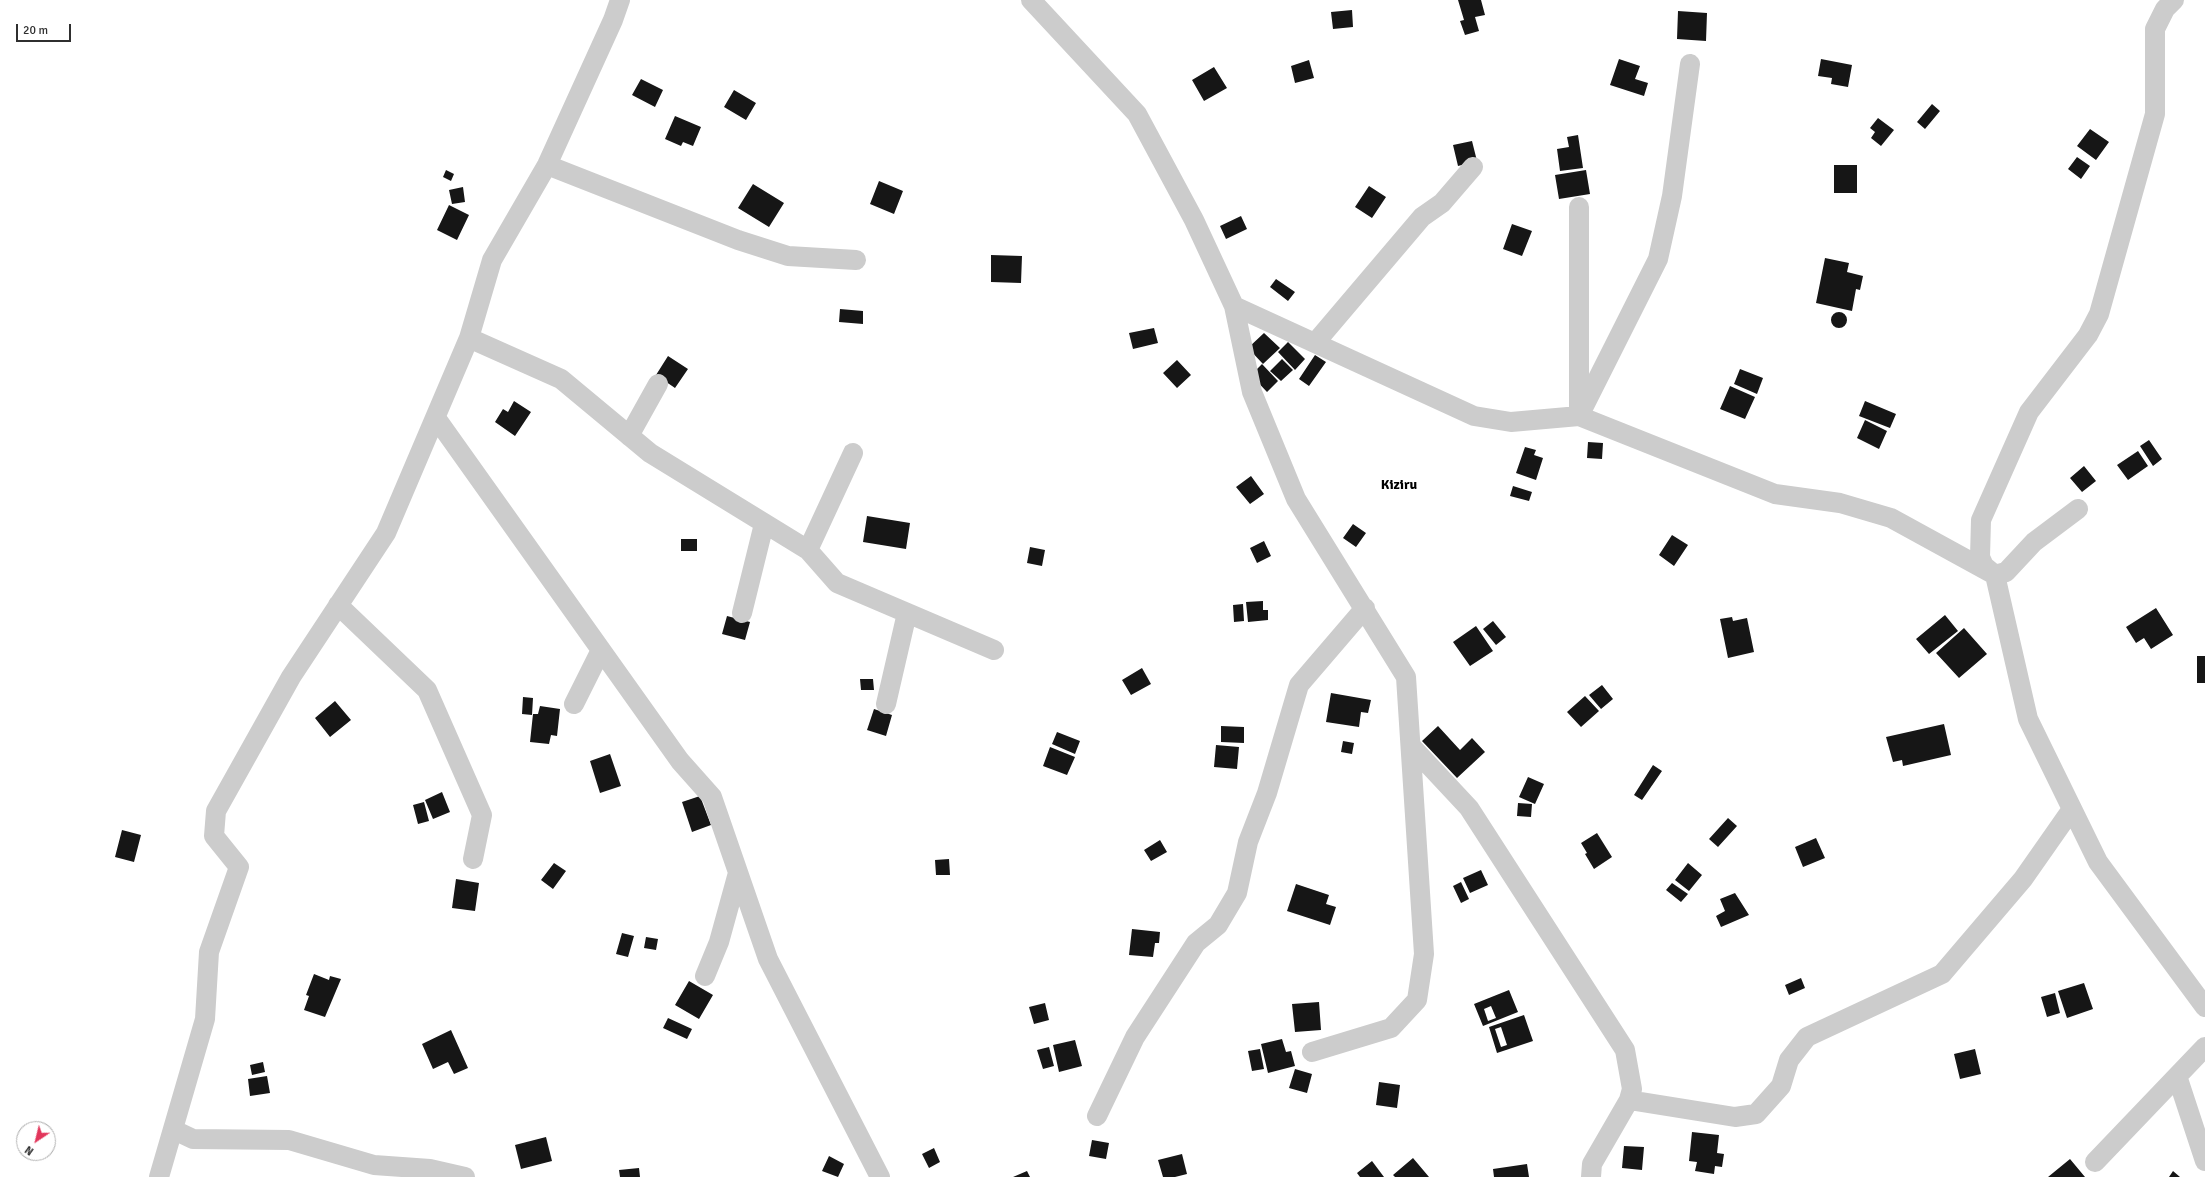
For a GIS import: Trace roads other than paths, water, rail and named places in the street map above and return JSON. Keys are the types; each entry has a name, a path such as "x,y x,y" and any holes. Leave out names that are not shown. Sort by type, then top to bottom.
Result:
{"street":[{"path":"159,1177 174,1130 205,1019 209,952 239,867 214,836 216,811 291,676 386,533 470,338 492,260 547,165 613,20 620,0"},
{"path":"1031,0 1137,114 1194,220 1234,306 1252,392 1296,499 1406,677 1412,747 1424,954 1417,1000 1392,1028 1312,1052"},
{"path":"2174,0 2165,9 2154,30 2155,114 2099,314 2088,335 2029,412 1981,520 1980,557 1984,566 1995,575 2028,719 2098,862 2205,1007"},
{"path":"1579,416 1658,258 1672,196 1690,64"},
{"path":"547,165 738,240 788,256 856,260"},
{"path":"1314,343 1422,217 1442,203 1473,167"},
{"path":"1579,207 1579,416"},
{"path":"1234,306 1474,416 1511,422 1579,416 1775,494 1840,503 1891,518 1995,575 2006,572 2034,542 2078,509"},
{"path":"470,338 562,379 650,453 808,550 837,583 994,650"},
{"path":"629,436 658,384"},
{"path":"436,418 680,761 712,797 768,959 880,1177"},
{"path":"808,550 853,453"},
{"path":"742,613 764,524"},
{"path":"338,605 427,690 482,815 473,859"},
{"path":"1097,1116 1135,1036 1196,943 1218,925 1237,893 1248,842 1267,793 1299,685 1364,608"},
{"path":"886,704 907,613"},
{"path":"574,704 601,650"},
{"path":"1412,747 1468,808 1626,1050 1632,1089 1629,1100 1592,1164 1591,1177"},
{"path":"1629,1100 1735,1117 1756,1114 1781,1086 1789,1060 1806,1037 1942,974 2023,879 2072,809"},
{"path":"705,976 719,942 738,873"},
{"path":"2095,1162 2205,1047"},
{"path":"2177,1076 2205,1161"},
{"path":"174,1130 193,1139 289,1140 374,1165 430,1169 464,1177"}],"district":[{"name":"Kiziru","path":"1399,485"}]}
